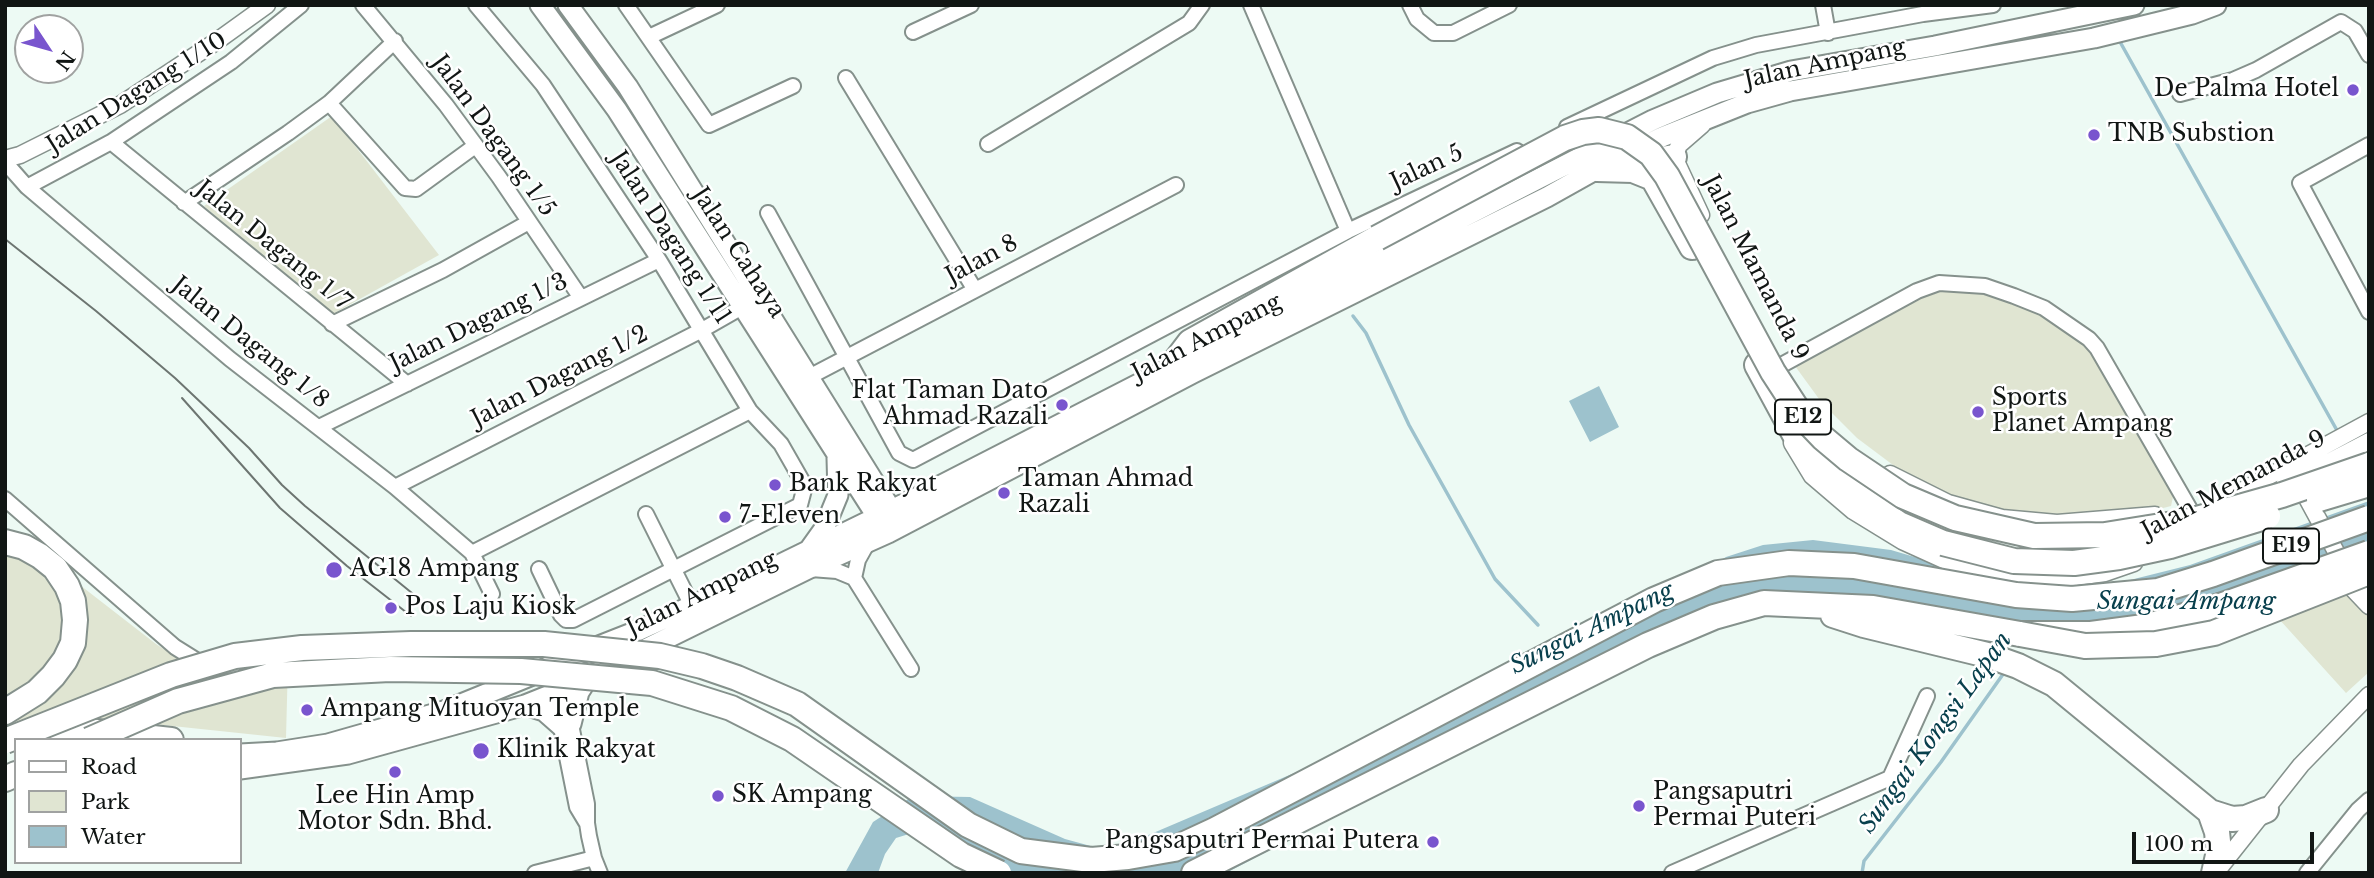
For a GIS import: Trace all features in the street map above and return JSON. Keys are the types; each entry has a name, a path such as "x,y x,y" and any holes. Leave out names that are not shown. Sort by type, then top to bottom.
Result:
{"highway":[{"name":"E12","path":"1183,366 1190,342 1565,138 1599,130 1627,137 1651,155 1667,176 1773,372 1801,415 1848,460 1903,496 1955,518 2034,536 2105,535 2186,522 2282,495 2369,465"},
{"path":"1598,169 1633,170 1653,178 1662,159 1674,157"},
{"name":"E12","path":"1653,178 1767,366 1795,435 1847,489 1899,524 1943,543 2014,561 2074,562 2119,557 2183,542 2369,484"},
{"name":"E19","path":"5,741 171,675 235,656 302,648 411,644 544,644 660,656 737,678 797,704 968,825 1021,851 1091,860 1128,857 1174,849 1215,830 1654,600 1718,573 1789,563 1854,566 2016,595 2072,599 2158,591 2369,518"},
{"path":"5,542 32,551 55,568 70,594 75,620 72,643 65,660 53,676 37,692 5,712"},
{"name":"E19","path":"1194,873 1648,645 1714,617 1764,603 1873,608 2021,634 2091,634 2144,628 2221,606 2369,553"},
{"path":"2021,634 2085,646 2156,644 2214,633 2353,570"},
{"path":"1802,606 1864,625 1987,655 2018,666 2054,684 2210,812 2232,819 2246,818 2266,810"},
{"path":"94,738 178,701 273,674 390,669 521,671 652,683 732,708 792,739 961,855 999,873"},
{"path":"5,733 88,731 153,738"},
{"path":"2210,812 2217,832 2219,851 2215,873"}],"main road":[{"name":"Jalan Cahaya","path":"540,5 617,110 836,452 890,521"},
{"name":"Jalan Ampang","path":"242,769 348,754 525,705 560,691 809,559 890,521 1653,120 1717,93 1791,71 1935,46 2134,5"},
{"name":"Jalan Ampang","path":"242,754 277,752 328,744 444,711 809,559 868,542 922,495 1183,366 1547,197 1662,137 1747,103 1790,91 2094,38 2216,5"},
{"name":"Jalan Cahaya","path":"576,8 872,478 890,521"},
{"path":"809,559 838,495 836,452"},
{"path":"872,478 891,488 922,495"},
{"path":"530,676 550,680 560,691 566,677 612,655 637,631"},
{"path":"525,705 544,711 566,725 579,692 588,678"}],"street":[{"path":"5,161 120,105 267,5"},
{"name":"Jalan Dagang 1/10","path":"27,187 111,142 231,62 302,5"},
{"name":"Jalan Dagang 1/5","path":"363,5 446,105 499,177 581,298"},
{"name":"Jalan Dagang 1/11","path":"476,5 543,85 659,260 750,411 781,444 805,486 800,505 674,570"},
{"path":"626,5 709,125 793,86"},
{"path":"649,37 717,5"},
{"path":"913,32 971,5"},
{"path":"988,144 1189,23 1202,5"},
{"path":"1251,5 1348,231"},
{"path":"1410,5 1417,19 1434,33 1453,33 1509,5"},
{"path":"1823,5 1828,33"},
{"name":"Jalan 5","path":"846,357 899,453 913,460 1348,231 1713,58 1756,45 1828,33 1920,10 1993,5"},
{"path":"2180,94 2233,80 2263,67 2341,22 2355,31 2369,55"},
{"path":"184,203 329,103 395,41"},
{"path":"846,78 975,289"},
{"path":"329,103 405,188 416,190 475,146"},
{"path":"1674,157 1679,145 1709,119"},
{"name":"Jalan Dagang 1/7","path":"111,142 407,384"},
{"path":"2369,145 2300,183 2369,312"},
{"name":"Jalan Mamanda 9","path":"1674,157 1767,366 1790,385 1827,428 1847,446 1900,481 1948,503 2003,518 2057,523 2118,520 2192,511"},
{"name":"Jalan Dagang 1/8","path":"5,161 27,187 230,359 395,487 472,553"},
{"name":"Jalan 8","path":"809,377 1176,185"},
{"path":"768,213 846,357"},
{"path":"332,324 443,270 529,222"},
{"name":"Jalan Dagang 1/3","path":"319,428 659,260"},
{"path":"1767,366 1940,283 1985,286 2014,296 2044,308 2089,339 2097,348 2192,511 2208,522 2222,523"},
{"name":"Jalan Dagang 1/2","path":"395,487 744,306"},
{"name":"Jalan Memanda 9","path":"1767,366 1782,427 1812,476 1853,511 1902,541 1955,565 2007,576 2061,579 2105,573 2124,567 2222,523 2260,500 2294,471 2369,422"},
{"path":"492,594 472,553 750,411"},
{"name":"Jalan Memanda 9","path":"2192,511 2212,507 2369,441"},
{"path":"2294,471 2313,512 2358,578 2369,589"},
{"path":"5,499 174,647 199,662 342,652"},
{"path":"2260,500 2295,502 2313,512"},
{"path":"646,514 692,606"},
{"path":"2118,520 2129,527 2134,538 2133,552 2124,567"},
{"path":"854,578 858,560 868,542"},
{"path":"809,559 854,578 911,669"},
{"path":"539,569 566,620 573,620 593,611 674,570"},
{"path":"2353,570 2350,586 2369,606"},
{"path":"560,691 566,700 566,725 577,807 587,823 600,873"},
{"path":"2215,873 2318,745 2369,695"},
{"path":"1677,872 1890,778 1927,696"},
{"path":"2308,873 2369,800"},
{"path":"535,873 594,858"}],"green space":[{"path":"332,116 439,255 331,315 204,206"},
{"name":"Sports Planet Ampang","path":"1952,289 1978,290 2002,296 2054,320 2092,352 2173,497 2171,506 2136,515 2061,521 1979,506 1947,494 1897,468 1857,438 1822,403 1795,366 1927,295"},
{"path":"5,527 156,644 206,677 288,662 286,738 106,719 5,736"},
{"path":"2336,582 2369,617 2369,672 2346,693 2279,619"}],"water":[{"path":"1599,386 1619,427 1590,442 1569,401"},
{"name":"Sungai Ampang","path":"2369,501 2369,550 2140,644 1821,599 1667,643 1226,873 992,873 909,834 896,838 885,854 878,873 845,873 873,822 913,796 970,797 1065,839 1098,848 1132,842 1534,671 1726,557 1763,545 1813,540 1891,550 1996,581 2067,591 2118,583 2190,565"}],"waterway":[{"path":"2119,40 2339,434"},
{"path":"1353,316 1366,333 1409,425 1495,579 1538,625"},
{"name":"Sungai Kongsi Lapan","path":"1862,873 1864,861 1941,762 2006,670"}],"tram line":[{"path":"5,239 175,378 305,506 423,602"},
{"path":"182,398 280,508 347,566 411,616"}],"place":[{"name":"De Palma Hotel","path":"2353,90"},
{"name":"TNB Substion","path":"2094,135"},
{"name":"Flat Taman Dato Ahmad Razali","path":"1062,405"},
{"name":"Sports Planet Ampang","path":"1978,412"},
{"name":"Bank Rakyat","path":"775,485"},
{"name":"Taman Ahmad Razali","path":"1004,493"},
{"name":"7-Eleven","path":"725,517"},
{"name":"AG18 Ampang","path":"334,570"},
{"name":"Pos Laju Kiosk","path":"391,608"},
{"name":"Ampang Mituoyan Temple","path":"307,710"},
{"name":"Klinik Rakyat","path":"481,751"},
{"name":"Lee Hin Amp Motor Sdn. Bhd.","path":"395,772"},
{"name":"SK Ampang","path":"718,796"},
{"name":"Pangsaputri Permai Puteri","path":"1639,806"},
{"name":"Pangsaputri Permai Putera","path":"1433,842"}]}
